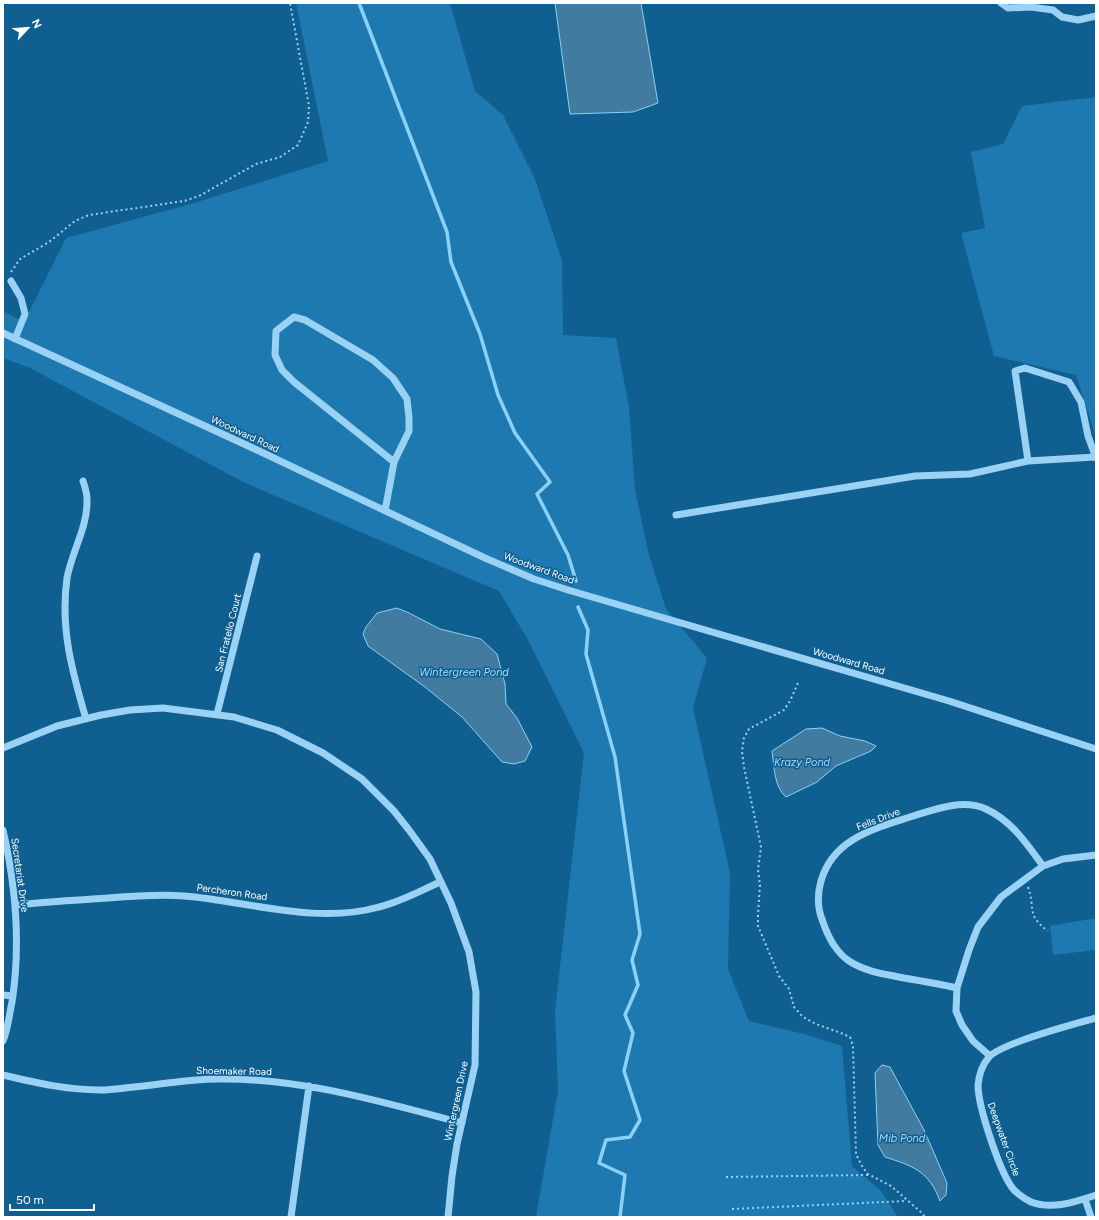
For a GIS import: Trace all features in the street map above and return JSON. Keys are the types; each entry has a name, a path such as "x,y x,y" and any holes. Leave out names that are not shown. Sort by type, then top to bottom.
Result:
{"street":[{"path":"1001,3 1008,8 1053,6 1062,17 1078,20 1096,16"},
{"path":"11,281 21,298 25,314 15,339"},
{"path":"385,511 394,462 408,431 409,418 407,398 393,378 373,360 305,320 294,317 276,331 275,355 282,370 294,382 394,462"},
{"name":"Woodward Road","path":"3,334 485,558 534,579 949,701 1096,749"},
{"path":"676,515 916,476 970,474 1028,460 1096,457 1088,436 1081,402 1069,382 1025,368 1015,371 1028,460"},
{"path":"83,481 88,498 86,522 73,555 64,607 66,638 74,679 86,719"},
{"name":"San Fratello Court","path":"217,714 257,556"},
{"name":"Wintergreen Drive","path":"3,748 57,726 130,710 163,708 234,716 277,730 323,753 362,779 394,812 430,860 451,903 469,952 476,992 475,1066 452,1176 448,1217"},
{"name":"Fells Drive","path":"957,988 873,972 849,961 840,953 831,941 825,929 820,916 818,901 818,890 823,873 831,860 842,847 854,838 871,830 937,808 955,805 970,805 985,809 1012,826 1043,866"},
{"name":"Secretariat Drive","path":"3,830 9,857 18,940 13,996 7,1031 3,1041"},
{"path":"1096,855 1063,860 1043,866 1001,897 978,927 957,988 956,1011 962,1025 972,1041 990,1056 1000,1049 1016,1043 1096,1018"},
{"name":"Percheron Road","path":"15,904 124,897 184,896 299,912 332,914 379,908 440,882"},
{"path":"3,995 13,996"},
{"name":"Deepwater Circle","path":"990,1056 980,1073 978,1084 979,1099 982,1112 1003,1170 1013,1190 1021,1197 1031,1202 1053,1206 1096,1195"},
{"name":"Shoemaker Road","path":"3,1075 52,1087 103,1090 191,1080 219,1079 269,1081 309,1086 355,1095 462,1123"},
{"path":"291,1217 309,1086"},
{"path":"1085,1199 1091,1217"}],"path":[{"path":"11,281 11,272 20,259 49,242 75,221 89,215 184,201 200,196 256,164 280,157 298,145 308,122 309,106 290,3"},
{"path":"798,682 790,702 784,710 749,729 744,738 742,751 744,767 761,847 758,870 760,886 758,926 779,976 789,989 794,1007 803,1017 816,1024 841,1032 850,1037 853,1046 856,1154 863,1168 870,1175 891,1186 925,1217"},
{"path":"1025,878 1030,892 1031,906 1034,917 1040,925 1048,931"},
{"path":"726,1177 870,1175"},
{"path":"732,1210 907,1201"}],"shaded area":[{"path":"296,3 450,3 475,91 503,115 535,179 562,260 563,335 616,338 629,407 635,490 649,555 666,609 707,658 693,708 730,873 728,969 749,1021 804,1034 842,1046 852,1166 881,1191 898,1217 536,1217 558,1090 555,1011 584,753 528,640 499,591 243,482 30,368 3,358 3,311 24,322 66,238 194,203 328,161"},
{"path":"1096,97 1096,437 1076,375 994,356 961,233 985,228 971,152 1003,144 1022,106"},
{"path":"1096,918 1096,950 1053,955 1050,926"}],"water":[{"path":"555,3 641,3 658,103 633,112 570,114"},
{"name":"Wintergreen Pond","path":"397,608 440,629 481,639 497,654 505,684 506,704 517,718 532,747 525,761 514,764 502,762 462,717 425,687 368,646 363,634 366,627 377,613"},
{"name":"Krazy Pond","path":"822,728 840,736 865,741 876,746 871,751 836,766 817,782 786,797 779,788 777,782 772,751 806,729"},
{"name":"Mib Pond","path":"882,1065 890,1067 924,1130 947,1183 946,1195 940,1201 936,1191 925,1176 904,1163 885,1157 878,1145 875,1073"}],"waterway":[{"path":"359,3 447,232 451,262 480,334 498,395 515,433 550,482 537,494 568,555 576,581"},
{"path":"578,607 588,630 586,654 615,757 640,934 632,960 638,985 625,1015 633,1033 624,1071 640,1120 630,1137 606,1140 599,1163 625,1175 620,1217"}]}
